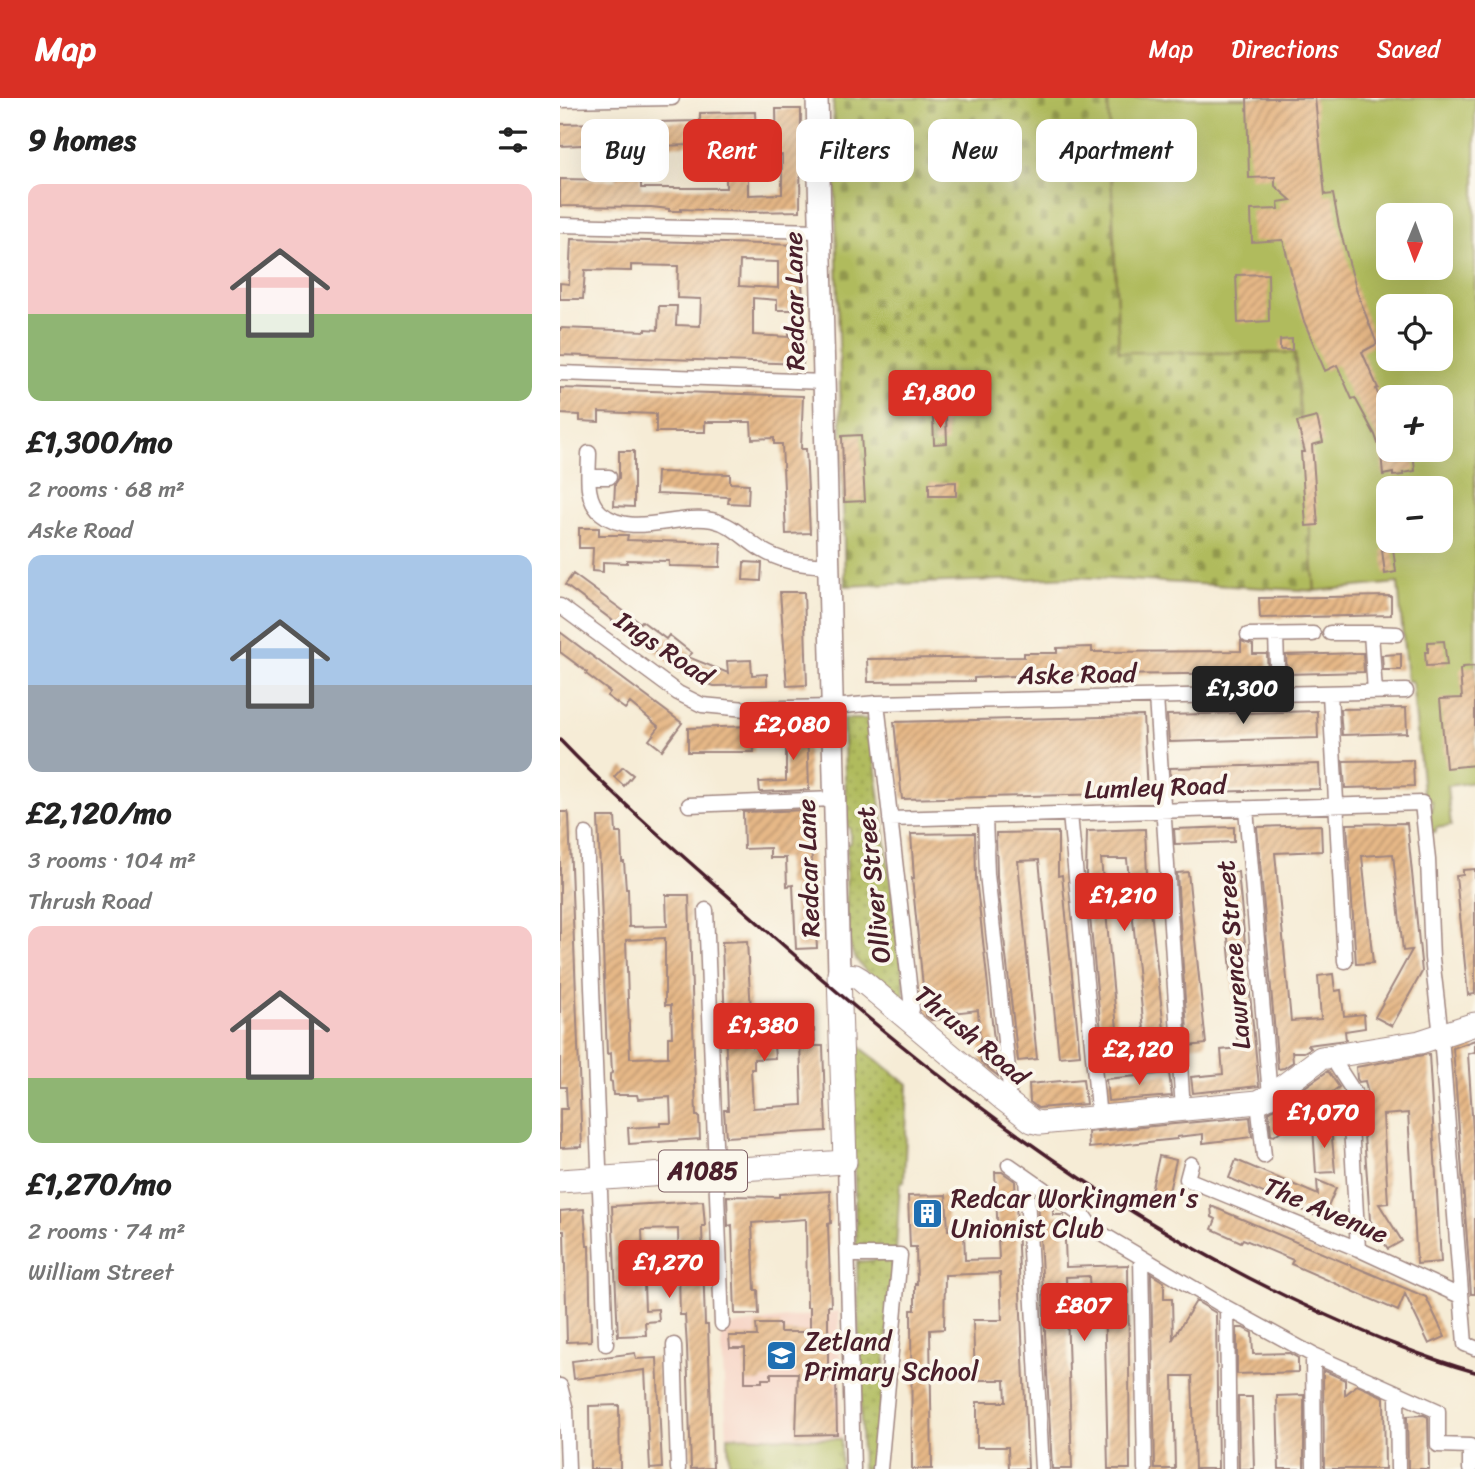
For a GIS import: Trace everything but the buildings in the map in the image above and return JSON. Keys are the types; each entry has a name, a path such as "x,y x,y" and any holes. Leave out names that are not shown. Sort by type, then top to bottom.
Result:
{"main road":[{"name":"Redcar Lane","path":"817,98 845,1162"},
{"name":"Thrush Road","path":"839,974 855,976 910,1014 1002,1098 1032,1121 1040,1123 1099,1119 1264,1099"},
{"path":"1264,1099 1321,1058 1441,1036 1475,1024"},
{"name":"A1085","path":"560,1181 845,1162"}],"street":[{"path":"560,100 672,98"},
{"path":"560,225 820,231"},
{"path":"560,373 824,382"},
{"path":"589,453 592,502 603,515 615,522 645,524 711,520 734,528 761,550 775,556 801,564 830,565"},
{"path":"589,477 609,477"},
{"name":"Ings Road","path":"560,606 678,693 702,705 746,709 832,707"},
{"path":"1330,633 1397,634"},
{"path":"1371,633 1375,692"},
{"path":"1248,635 1313,634"},
{"path":"1276,635 1278,695"},
{"name":"Aske Road","path":"832,707 877,703 1406,691"},
{"path":"1330,694 1345,961"},
{"path":"1156,697 1183,1110"},
{"name":"Olliver Street","path":"877,703 910,1014"},
{"path":"689,805 834,799"},
{"name":"Lumley Road","path":"890,819 1422,803 1428,860 1432,958 1441,1036"},
{"name":"Lawrence Street","path":"1246,808 1264,1099 1264,1156"},
{"path":"1070,814 1099,1119"},
{"path":"985,816 987,874 1010,1088 1002,1098"},
{"path":"586,834 606,1344"},
{"path":"706,910 722,1324"},
{"path":"1441,1036 1465,1344 1475,1348"},
{"path":"1330,1055 1359,1100 1350,1126 1358,1249"},
{"name":"Redcar Lane","path":"845,1162 853,1469"},
{"name":"The Avenue","path":"1191,1164 1187,1179 1358,1249 1460,1296"},
{"path":"1009,1165 1085,1218 1092,1228 1227,1308 1313,1355 1438,1411 1438,1445 1470,1446 1471,1469"},
{"path":"1026,1177 1042,1469"},
{"path":"849,1255 900,1255 880,1469"},
{"path":"1141,1257 1145,1469"},
{"path":"1227,1308 1229,1469"},
{"path":"674,1345 678,1469"},
{"path":"1313,1355 1314,1469"},
{"path":"560,1386 568,1469 560,1466"},
{"path":"1398,1394 1398,1469"}],"shaded area":[{"name":"Zetland Primary School","path":"839,1311 841,1439 727,1436 721,1327"}],"green space":[{"path":"833,98 1108,98 1109,119 1036,119 1036,182 1112,182 1119,352 1295,353 1315,591 1076,577 845,586 835,182 914,182 914,119 834,119"},
{"path":"1108,98 1475,98 1475,782 1447,786 1451,826 1436,828 1436,832 1428,832 1432,801 1424,801 1412,681 1407,681 1398,583 1315,591 1295,353 1119,352 1112,182 1197,182 1197,119 1109,119"},
{"path":"843,719 869,719 904,980 904,1005 864,970 854,956 848,935 847,844 850,843 850,828 847,827"},
{"path":"852,1041 908,1084 904,1182 900,1183 896,1251 856,1248"},
{"path":"892,1258 876,1469 862,1469 857,1262"},
{"path":"728,1436 841,1439 841,1469 750,1469 750,1463 729,1463"}],"railway":[{"path":"560,740 631,810 820,977 886,1033 1021,1137 1164,1231 1239,1273 1375,1336 1475,1372"}],"place":[{"name":"Redcar Workingmen's Unionist Club","path":"928,1213"},
{"name":"Zetland Primary School","path":"781,1356"}]}
